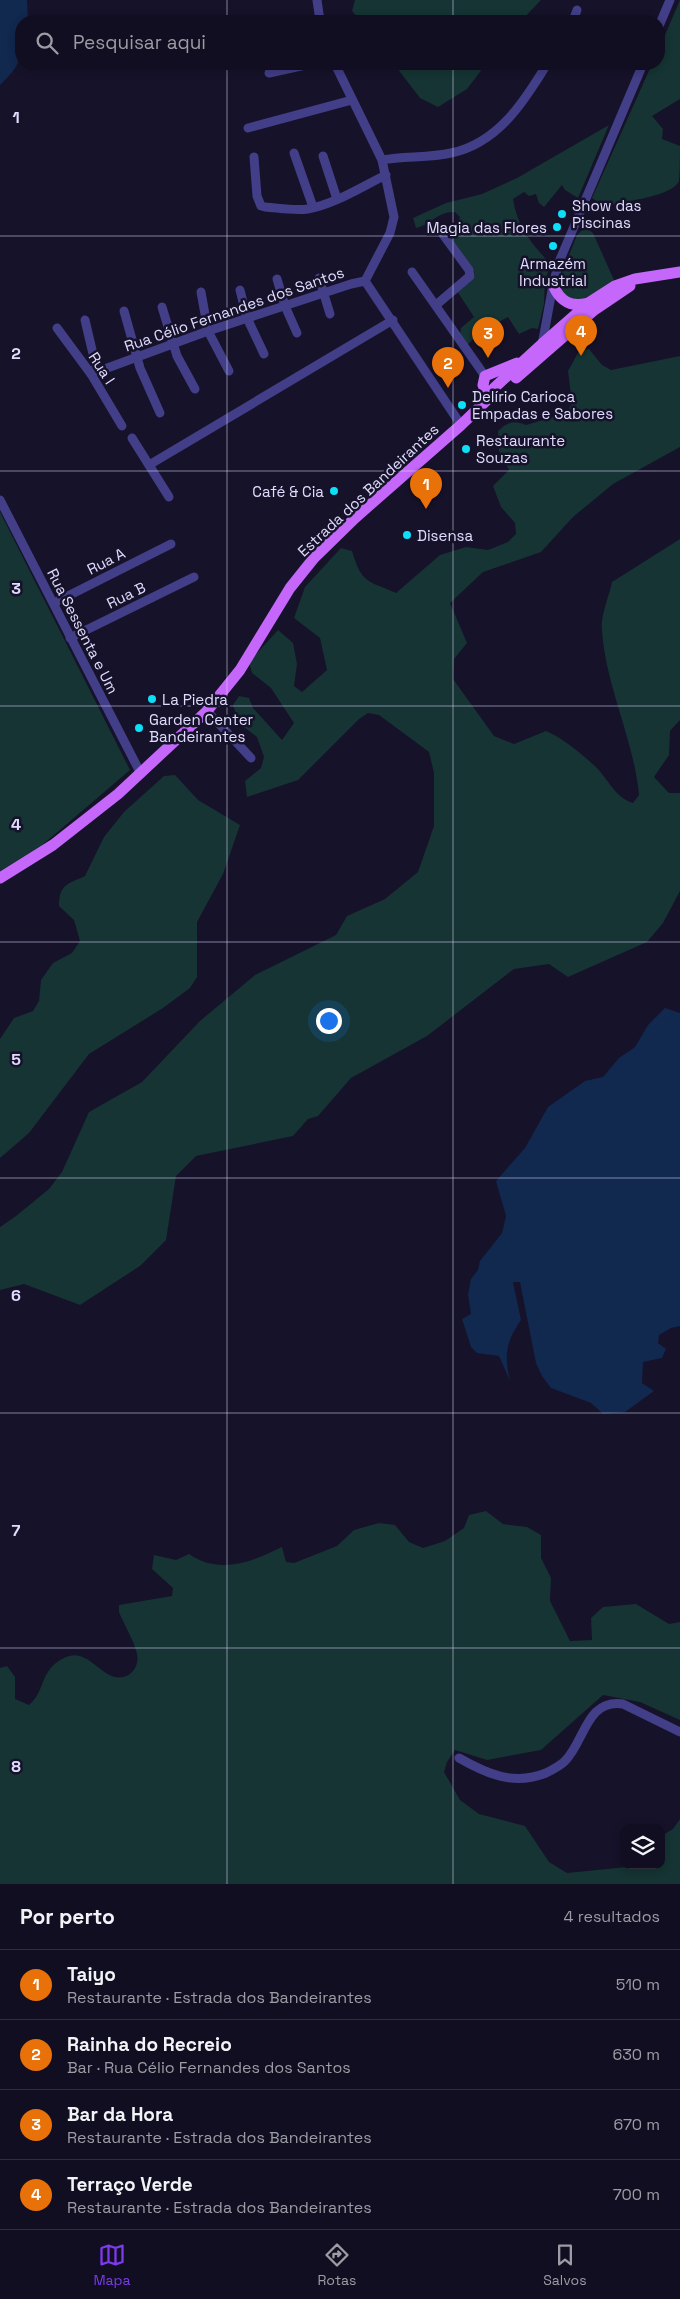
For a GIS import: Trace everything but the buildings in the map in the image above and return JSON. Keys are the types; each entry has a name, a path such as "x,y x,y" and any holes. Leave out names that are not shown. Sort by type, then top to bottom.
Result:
{"main road":[{"name":"Estrada dos Bandeirantes","path":"530,360 542,344 590,302 615,286 649,276 680,272"},
{"name":"Estrada dos Bandeirantes","path":"0,878 66,836 140,774 207,711 240,670 300,573 355,518 461,425 488,398 494,388 610,298 649,276"},
{"path":"553,285 560,298 568,304 581,305 590,302"},
{"path":"488,398 483,384 485,376 530,360"}],"street":[{"path":"317,0 319,15"},
{"path":"664,15 670,0"},
{"path":"575,15 577,10"},
{"path":"269,73 283,70"},
{"path":"338,70 382,160 394,217 390,233 365,281"},
{"path":"382,160 446,154 461,151 478,142 499,128 516,111 543,70"},
{"path":"542,344 553,285 578,215 639,70"},
{"path":"248,128 352,100"},
{"path":"294,153 314,207"},
{"path":"324,156 337,199"},
{"path":"254,158 257,196 261,206 298,209 314,207 337,199 386,175"},
{"path":"436,305 470,276 469,270 442,234"},
{"path":"412,272 485,376"},
{"path":"319,278 330,314"},
{"path":"277,279 285,306 297,333"},
{"name":"Rua Célio Fernandes dos Santos","path":"94,373 208,331 365,281 461,425"},
{"path":"240,290 247,318 264,354"},
{"path":"201,292 208,331 229,371"},
{"path":"162,307 173,344 195,389"},
{"path":"124,312 136,356 160,413"},
{"path":"85,320 94,373"},
{"path":"149,465 392,320"},
{"name":"Rua I","path":"57,328 94,373 122,426"},
{"path":"132,438 169,497"},
{"name":"Rua Sessenta e Um","path":"0,500 140,774"},
{"name":"Rua A","path":"54,603 171,544"},
{"name":"Rua B","path":"70,638 194,577"},
{"path":"207,711 251,758"},
{"path":"459,1758 483,1772 499,1777 515,1779 543,1774 565,1762 590,1717 598,1708 615,1702 623,1704 680,1732"}],"green space":[{"path":"355,0 541,0 527,15 356,15 352,11"},
{"path":"680,0 680,99 652,116 663,129 662,139 680,146 679,181 668,191 659,194 610,205 601,204 592,198 649,70 665,70 665,35"},
{"path":"399,70 481,70 467,89 438,107 420,98"},
{"path":"609,125 578,198 565,190 562,185 544,207 539,203 536,194 529,196 524,192 513,199 518,218 526,235 551,264 545,280 544,304 538,329 532,328 519,334 508,317 493,325 489,325 467,345 460,334 461,328 474,317 457,291 475,276 471,266 459,253 451,238 455,229 446,231 450,223 458,224 460,217 455,212 449,212 416,228 413,218 446,203 482,194 517,178"},
{"path":"588,229 593,233 614,280 611,284 577,302 564,300 558,283 577,235 582,230"},
{"path":"589,349 602,365 611,370 680,356 680,447 613,484 573,517 541,552 483,572 450,603 467,643 454,659 453,679 494,736 514,744 546,731 566,742 586,758 597,768 617,793 633,803 639,795 636,774 609,673 602,631 602,619 612,582 680,539 680,720 670,731 669,755 654,777 669,793 680,793 680,891 663,923 647,942 568,977 549,964 514,969 427,1036 351,1078 318,1116 308,1119 293,1136 196,1156 176,1176 166,1240 140,1266 80,1305 24,1284 0,1290 0,1227 49,1189 62,1172 89,1112 142,1082 200,1021 255,975 336,935 347,916 385,899 418,872 434,826 434,773 429,752 379,715 368,713 359,719 298,780 247,797 245,781 261,768 264,757 257,737 240,724 233,705 239,696 249,698 253,708 282,740 294,723 271,688 252,673 249,662 278,630 293,643 297,664 294,686 302,692 327,670 320,638 294,618 305,587 341,548 352,551 359,570 367,580 396,593 440,555 466,547 488,550 508,542 516,534 515,523 501,507 493,486 509,470 499,451 498,431 511,423 526,425 567,413 572,403 568,371 579,351"},
{"path":"0,512 130,770 41,846 0,871"},
{"path":"175,775 198,800 240,825 223,874 197,922 197,977 190,988 163,1008 89,1054 29,1133 0,1158 0,1039 14,1018 33,1011 39,1001 41,980 53,963 72,953 80,941 74,920 59,906 61,893 69,883 85,876 104,837 124,812 164,776"},
{"path":"486,1511 503,1524 527,1527 541,1535 541,1558 551,1578 550,1601 570,1641 592,1640 591,1618 603,1607 636,1604 669,1624 680,1622 680,1720 640,1702 603,1695 541,1750 487,1760 455,1750 447,1762 444,1772 460,1800 479,1814 525,1826 549,1862 567,1873 620,1868 665,1869 665,1834 673,1829 680,1819 680,1884 0,1884 0,1668 7,1666 15,1677 15,1699 29,1705 38,1693 50,1668 72,1655 85,1658 109,1675 125,1677 129,1675 137,1664 137,1654 134,1643 119,1612 119,1605 172,1596 173,1588 152,1569 154,1555 176,1560 189,1554 212,1564 224,1565 247,1561 282,1547 286,1562 294,1563 337,1546 354,1530 379,1523 395,1525 409,1542 423,1548 445,1541 464,1528 469,1515"}],"water":[{"path":"0,0 27,0 28,15 15,15 15,68 0,85"},
{"path":"665,1008 680,1013 680,1326 671,1328 659,1335 658,1343 666,1349 662,1358 643,1362 642,1383 654,1391 625,1412 603,1414 591,1403 551,1388 542,1376 536,1363 520,1282 513,1282 521,1320 509,1342 507,1363 510,1381 499,1356 477,1353 471,1347 462,1319 471,1314 468,1294 471,1279 478,1270 480,1261 502,1233 506,1216 496,1181 525,1148 548,1107 585,1081 603,1077 619,1058 635,1047 648,1025"}],"place":[{"name":"Show das Piscinas","path":"562,214"},
{"name":"Magia das Flores","path":"557,227"},
{"name":"Armazém Industrial","path":"553,246"},
{"name":"Terraço Verde","path":"581,356"},
{"name":"Bar da Hora","path":"488,358"},
{"name":"Rainha do Recreio","path":"448,388"},
{"name":"Delírio Carioca Empadas e Sabores","path":"462,405"},
{"name":"Restaurante Souzas","path":"466,449"},
{"name":"Café & Cia","path":"334,491"},
{"name":"Taiyo","path":"426,509"},
{"name":"Disensa","path":"407,535"},
{"name":"La Piedra","path":"152,699"},
{"name":"Garden Center Bandeirantes","path":"139,728"}]}
